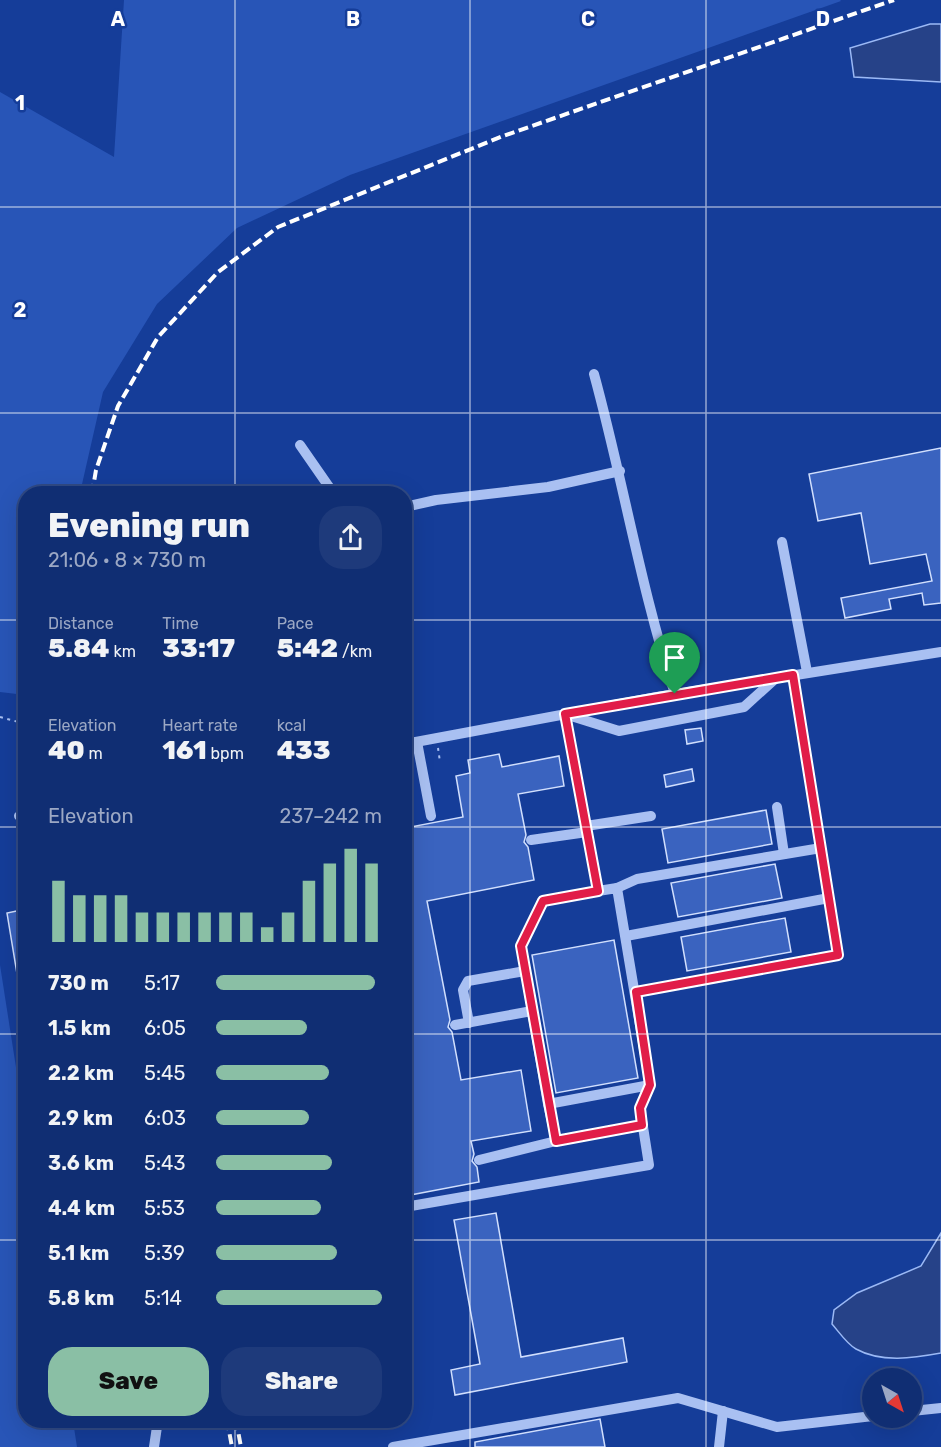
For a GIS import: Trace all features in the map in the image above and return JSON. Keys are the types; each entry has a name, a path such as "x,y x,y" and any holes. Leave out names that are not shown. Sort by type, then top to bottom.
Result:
{"street":[{"path":"594,374 620,471 657,638 675,694"},
{"path":"300,445 328,486"},
{"path":"412,505 436,500 548,487 620,471"},
{"path":"782,542 807,672"},
{"path":"412,743 675,694 941,652"},
{"path":"636,992 838,955 793,675"},
{"path":"565,714 619,731 744,707 777,678"},
{"path":"565,714 598,891"},
{"path":"417,742 431,816"},
{"path":"777,807 784,854"},
{"path":"531,840 651,816"},
{"path":"556,1141 521,946 543,901 617,888 637,879 821,848"},
{"path":"412,1206 649,1165 640,1108 650,1085 617,888"},
{"path":"626,936 829,898"},
{"path":"469,1023 463,990 468,981 525,971"},
{"path":"455,1025 532,1011"},
{"path":"548,1104 650,1085"},
{"path":"479,1160 556,1141 642,1125"},
{"path":"393,1447 678,1398 777,1427 862,1417"},
{"path":"922,1410 941,1408"},
{"path":"719,1447 723,1411"},
{"path":"153,1447 157,1428"}],"path":[{"path":"0,717 18,722"}],"shaded area":[{"path":"124,0 841,1 350,175 237,228 157,304 103,392 82,486 18,486 18,694 0,692 0,92 114,157"},
{"path":"930,24 941,24 941,82 854,77 850,48"},
{"path":"0,965 18,1080 18,1428 74,1428 77,1447 0,1447"},
{"path":"941,1233 941,1353 909,1358 887,1358 853,1347 832,1324 834,1310 857,1293 921,1266"}],"building":[{"path":"941,448 941,603 924,605 922,593 889,599 891,609 845,618 841,598 932,581 926,554 870,564 861,513 818,521 809,474"},
{"path":"701,728 703,741 687,744 685,730"},
{"path":"499,754 502,767 559,756 564,786 518,794 526,835 524,842 528,847 534,880 427,901 450,1020 448,1027 452,1032 461,1080 521,1070 531,1131 471,1141 474,1154 472,1161 477,1167 479,1182 412,1195 412,827 463,817 456,776 470,773 468,760"},
{"path":"692,769 694,781 666,787 664,775"},
{"path":"766,810 772,844 668,863 662,829"},
{"path":"775,864 782,898 678,917 671,883"},
{"path":"18,911 18,980 7,913"},
{"path":"785,918 791,952 687,971 681,937"},
{"path":"614,940 638,1078 556,1093 532,955"},
{"path":"496,1213 521,1357 623,1338 627,1362 455,1395 451,1370 480,1364 454,1220"},
{"path":"600,1419 605,1447 475,1447 475,1442"}],"railway":[{"path":"93,486 96,470 118,406 158,337 218,272 278,227 503,136 894,0"},
{"path":"228,1428 232,1447"},
{"path":"237,1428 241,1447"}],"route":[{"path":"793,675 838,955 636,992 650,1085 640,1108 642,1125 556,1141 521,946 543,901 598,891 565,714 675,694 793,675"}]}
